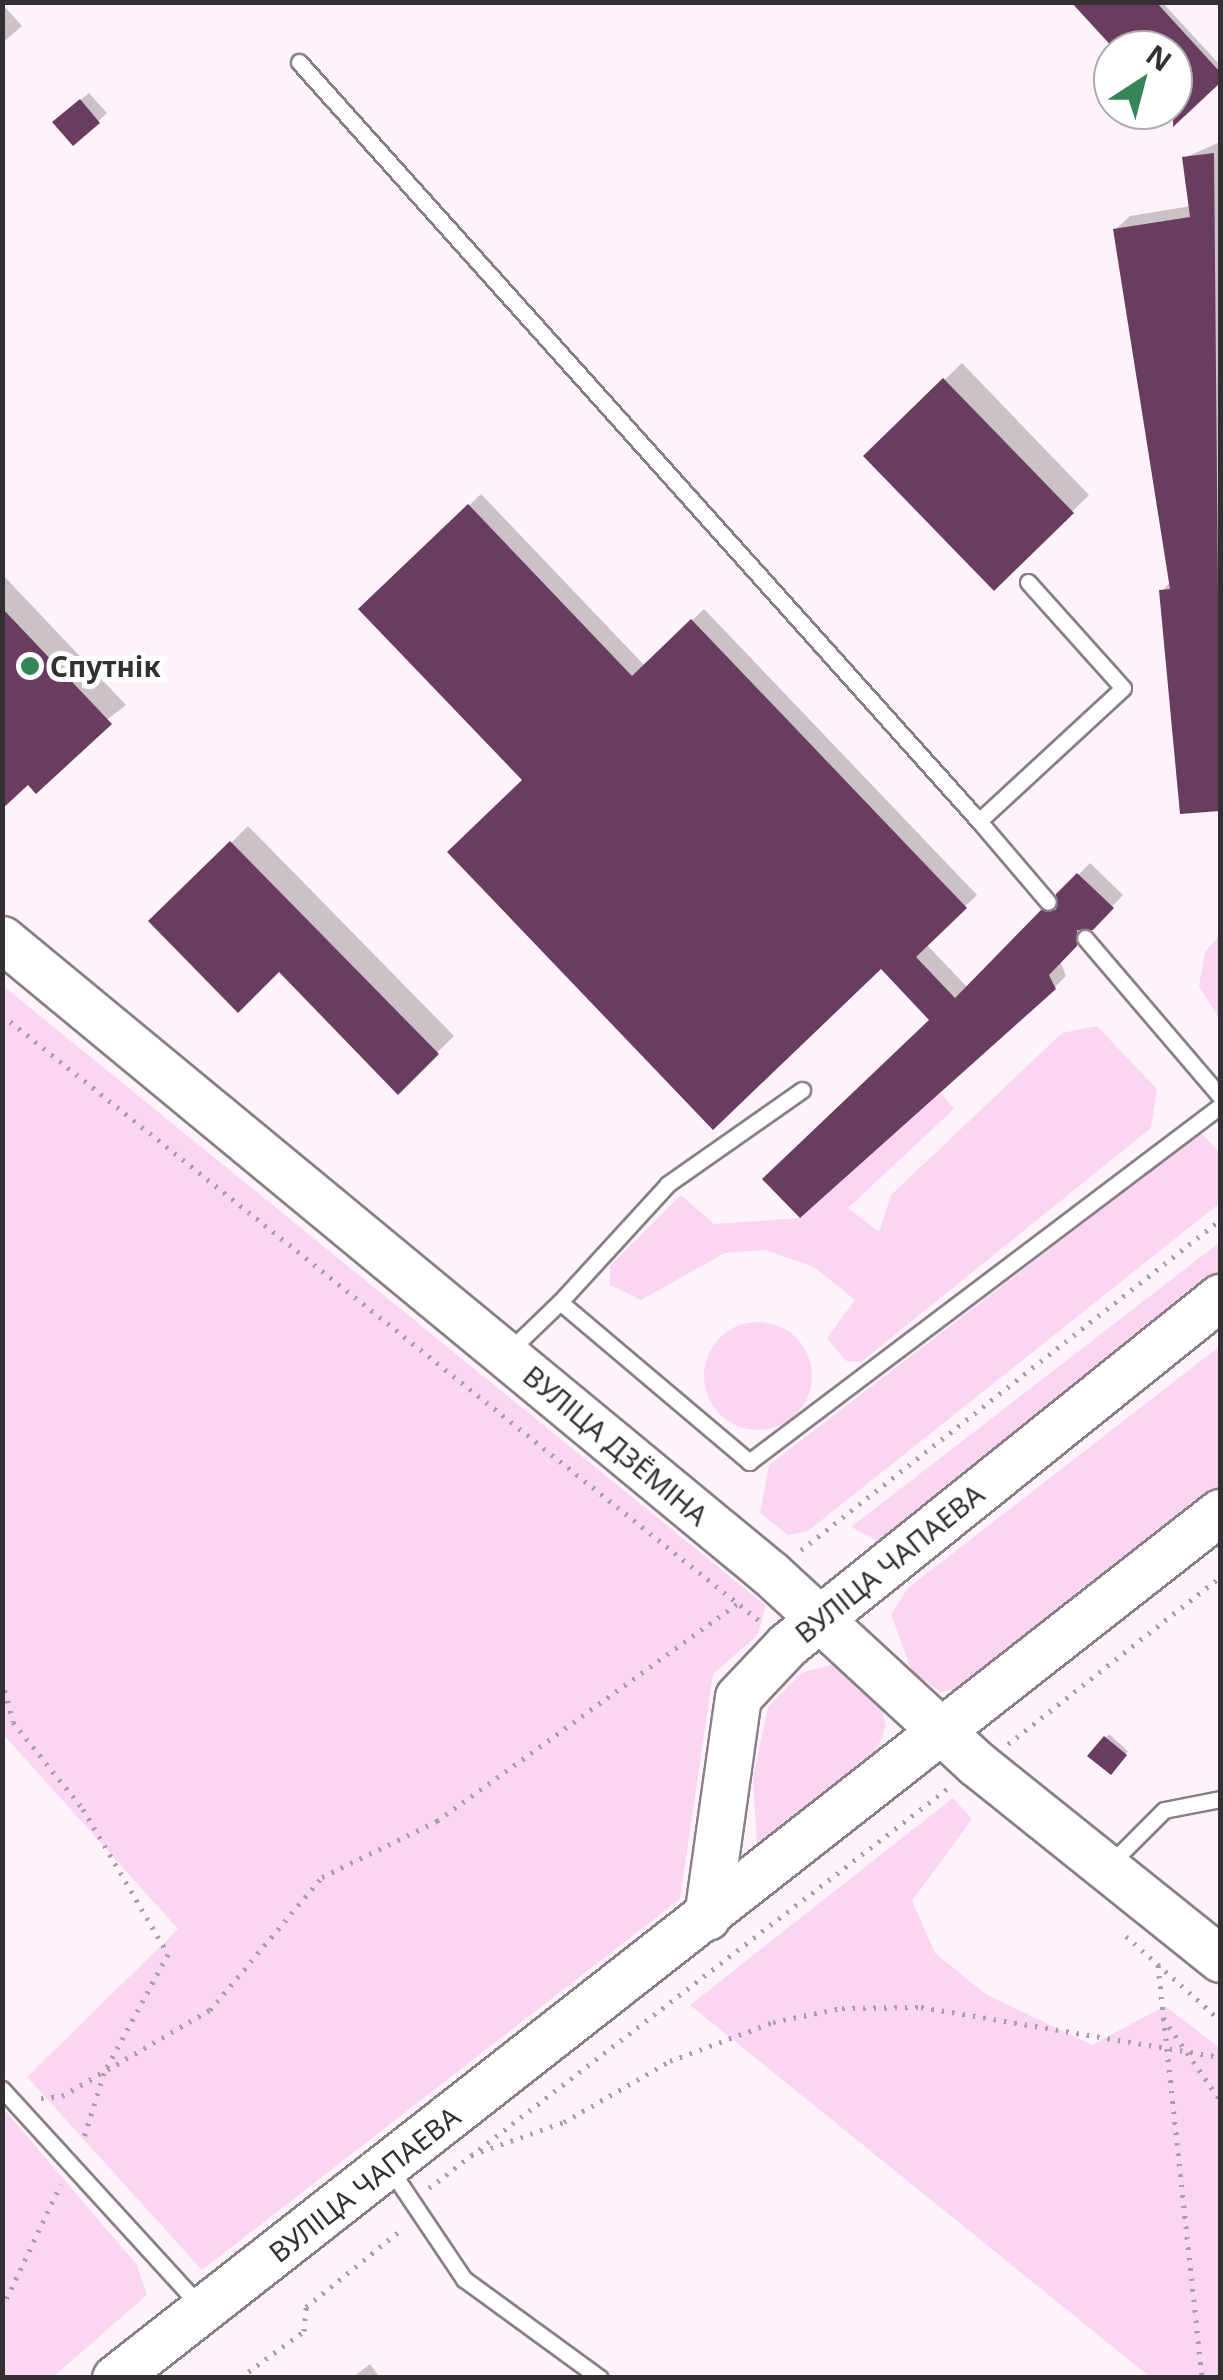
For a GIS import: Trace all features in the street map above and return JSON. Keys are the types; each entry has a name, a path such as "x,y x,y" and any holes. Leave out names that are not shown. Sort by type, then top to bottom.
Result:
{"main road":[{"name":"ВУЛІЦА ДЗЁМІНА","path":"2,939 506,1354 755,1588 822,1617 931,1742 978,1764 1220,1959"},
{"name":"ВУЛІЦА ЧАПАЕВА","path":"708,1917 738,1697 787,1645 1220,1298"},
{"name":"ВУЛІЦА ЧАПАЕВА","path":"115,2378 1220,1512"}],"lane":[{"path":"299,62 1048,902"},
{"path":"979,821 1123,688 1028,582"},
{"path":"1085,938 1220,1096"},
{"path":"506,1354 560,1302 668,1184 802,1090"},
{"path":"560,1302 748,1462 1220,1106"},
{"path":"1106,1869 1164,1810 1220,1799"},
{"path":"2,2089 203,2310"},
{"path":"388,2166 464,2279 600,2378"}],"path":[{"path":"2,1014 755,1588 787,1645"},
{"path":"26,2100 62,2096 210,2010 289,1906 322,1877 436,1822 755,1588 1220,1220"},
{"path":"978,1764 1220,1577"},
{"path":"2,1680 12,1722 83,1809 168,1954 104,2074 72,2165 2,2308"},
{"path":"240,2378 304,2331 306,2307 400,2234 412,2204 463,2158 954,1784 931,1742"},
{"path":"1158,1964 1161,2050 1202,2378"},
{"path":"463,2158 564,2122 670,2061 774,2022 842,2008 921,2007 1220,2057"},
{"path":"1161,2016 1220,2100"}],"shaded area":[{"path":"1220,935 1220,1020 1199,986 1205,952"},
{"path":"2,985 766,1606 757,1636 713,1674 680,1899 202,2270 27,2077 178,1929 3,1734"},
{"path":"1097,1026 1157,1089 1151,1128 861,1362 846,1361 827,1338 855,1300 814,1267 765,1250 725,1253 641,1300 610,1285 610,1266 681,1195 714,1224 800,1218 940,1092 954,1109 848,1208 879,1232 891,1195 1062,1033"},
{"path":"1201,1133 1220,1153 1220,1203 808,1531 788,1535 760,1513 769,1465"},
{"path":"1220,1242 1220,1271 880,1542 851,1527"},
{"path":"758,1322 779,1326 796,1338 808,1355 812,1376 808,1397 796,1414 779,1426 758,1430 737,1426 720,1414 708,1397 704,1376 708,1355 720,1338 737,1326"},
{"path":"1220,1346 1220,1489 964,1687 941,1692 912,1672 891,1614 908,1588"},
{"path":"834,1664 880,1702 886,1726 875,1754 757,1847 753,1778 768,1707 801,1673"},
{"path":"953,1798 972,1819 912,1901 935,1953 987,1995 1092,2045 1165,2006 1220,2048 1220,2377 1150,2377 690,2005"},
{"path":"2,2107 137,2265 147,2295 53,2377 3,2377"}],"building":[{"path":"1071,2 1156,2 1182,30 1097,30"},
{"path":"1193,42 1220,72 1220,83 1193,108"},
{"path":"80,99 100,123 73,146 52,122"},
{"path":"1214,153 1220,811 1180,814 1159,590 1170,589 1113,229 1190,217 1182,157"},
{"path":"943,378 1074,513 994,591 863,456"},
{"path":"468,504 632,676 691,619 967,908 916,957 955,998 1041,910 1056,910 1056,894 1077,873 1114,908 1093,930 1077,930 1077,946 1049,975 1056,989 800,1218 762,1179 929,1020 881,969 713,1130 447,852 522,780 358,609"},
{"name":"Спутнік","path":"2,608 112,724 36,794 28,785 2,809"},
{"path":"230,841 439,1054 398,1095 279,972 238,1013 148,921"},
{"path":"1104,1736 1127,1755 1111,1775 1087,1756"}],"place":[{"name":"Спутнік","path":"30,666"}]}
